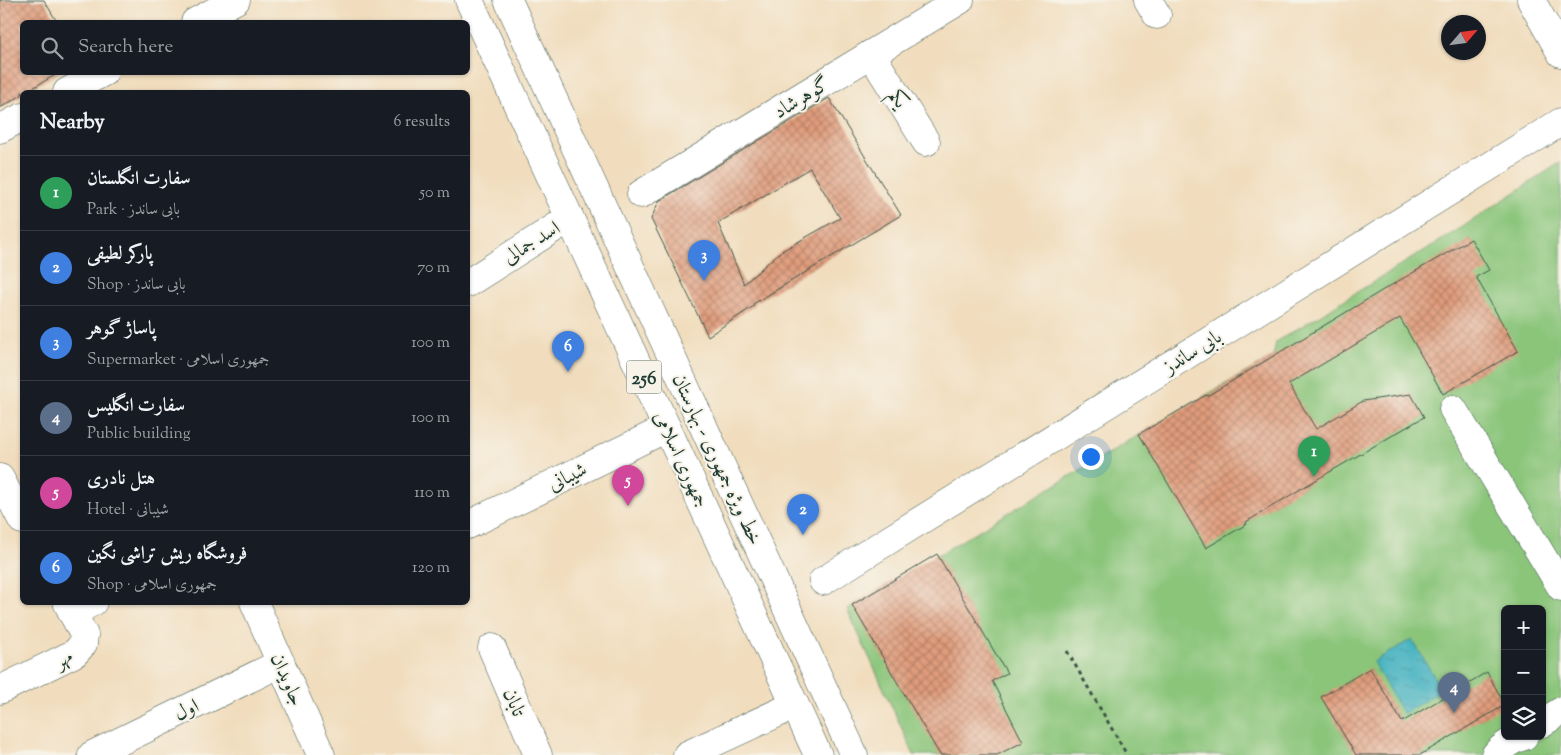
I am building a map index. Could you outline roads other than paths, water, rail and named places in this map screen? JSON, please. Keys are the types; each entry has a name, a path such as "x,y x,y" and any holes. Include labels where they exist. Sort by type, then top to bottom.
{"street":[{"path":"199,20 236,0"},
{"name":"جمهوری اسلامی","path":"469,0 818,755"},
{"name":"خط ویژه جمهوری - بهارستان","path":"508,0 854,755"},
{"name":"گوهرشاد","path":"641,194 960,0"},
{"path":"1531,0 1561,53"},
{"name":"یکم","path":"871,54 926,142"},
{"path":"71,90 98,75"},
{"path":"0,129 20,118"},
{"name":"بابی ساندز","path":"823,581 1561,122"},
{"name":"اسد جمالی","path":"470,281 570,218"},
{"path":"1453,409 1561,586"},
{"name":"شیبانی","path":"470,524 667,428"},
{"path":"0,478 20,516"},
{"name":"جاویدان","path":"255,605 321,755"},
{"name":"مهر","path":"0,690 75,653 83,644 84,635 77,606"},
{"name":"تابان","path":"492,648 538,755"},
{"name":"اول","path":"92,755 281,662"},
{"path":"687,755 795,705"},
{"path":"1546,721 1561,712"},
{"path":"1546,735 1561,735"},
{"path":"1495,755 1499,750 1518,740"}],"water":[{"path":"1412,639 1442,690 1403,714 1373,662"}],"place":[{"name":"پاساژ گوهر","path":"704,281"},
{"name":"فروشگاه ریش تراشی نگین","path":"568,372"},
{"name":"سفارت انگلستان","path":"1314,477"},
{"name":"هتل نادری","path":"628,506"},
{"name":"پارکر لطیفی","path":"803,535"},
{"name":"سفارت انگلیس","path":"1454,713"}]}
